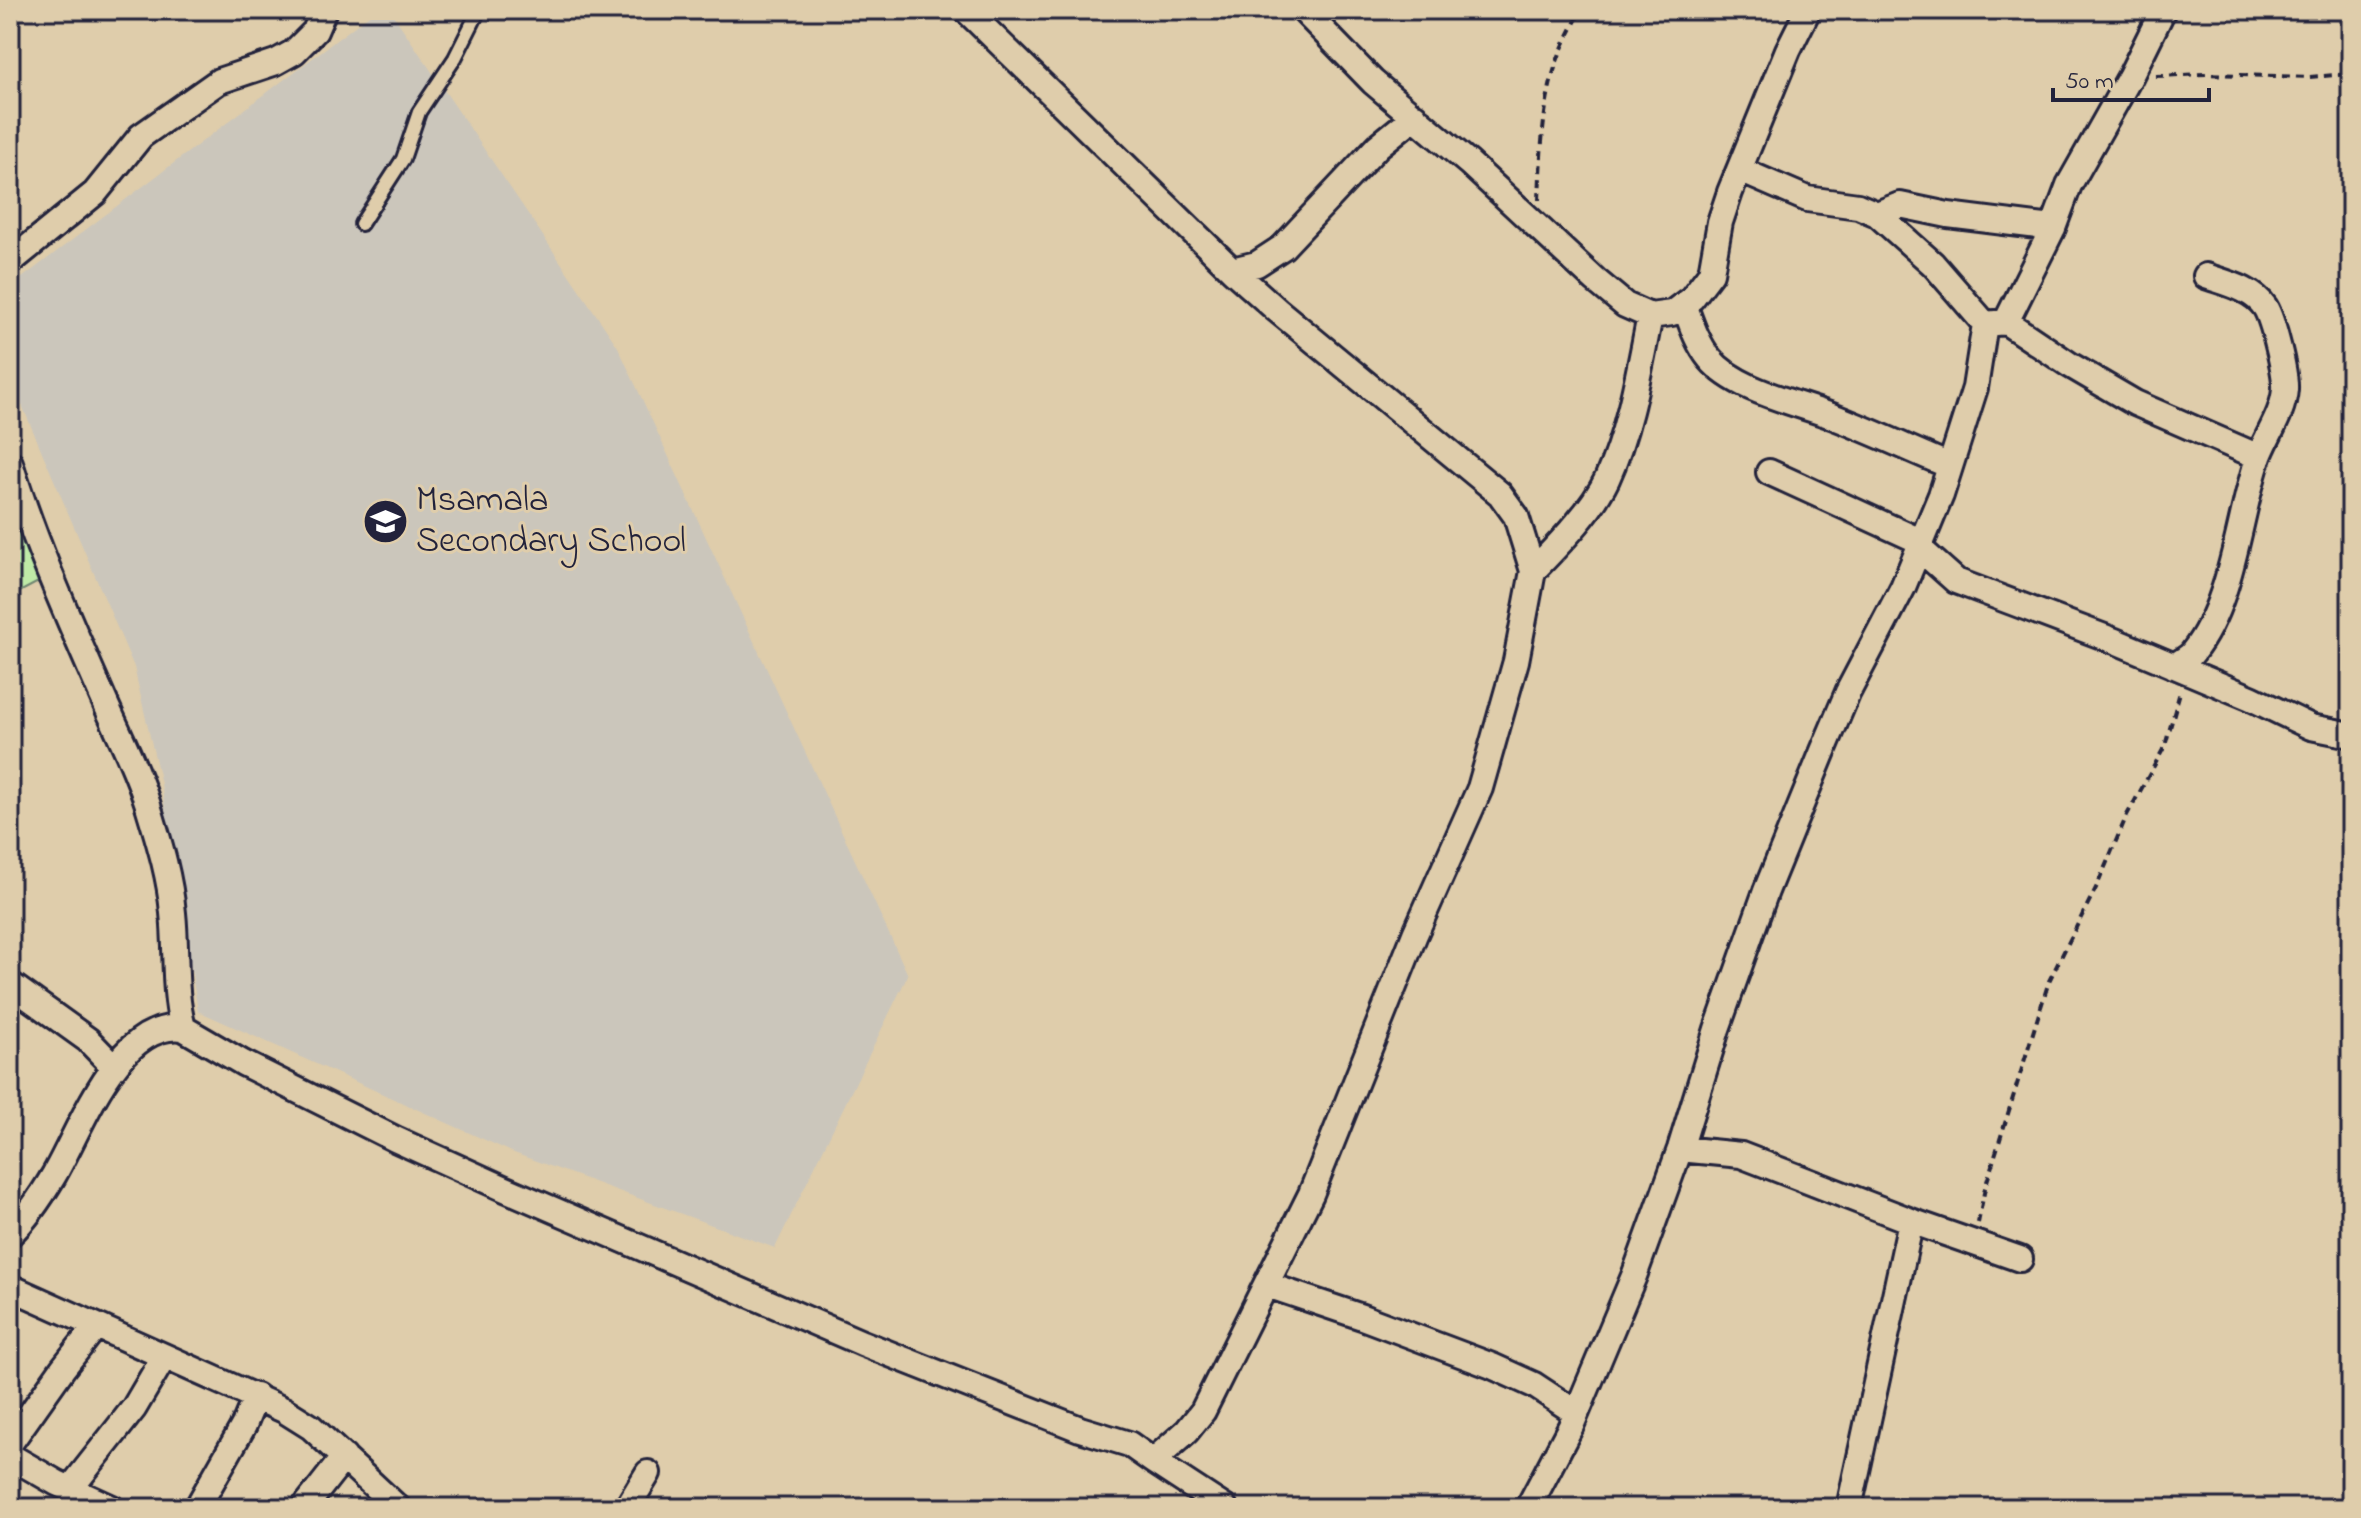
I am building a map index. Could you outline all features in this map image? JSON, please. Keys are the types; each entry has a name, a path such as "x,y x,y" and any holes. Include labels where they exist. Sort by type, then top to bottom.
{"street":[{"path":"10,262 95,193 141,136 219,81 276,62 294,52 315,31 324,10"},
{"path":"966,10 1232,270 1500,494 1516,516 1533,571 1516,661 1480,788 1415,934 1311,1194 1203,1411 1187,1431 1153,1461"},
{"path":"1303,10 1373,82 1625,305 1650,316 1672,313 1692,298 1711,273 1720,222 1788,50 1808,10"},
{"path":"1528,1508 1571,1426 1634,1276 1766,891 1848,692 1903,587 1950,466 1996,323 2053,228 2069,185 2130,77 2163,10"},
{"path":"1232,270 1257,264 1283,247 1378,146 1415,116"},
{"path":"1740,170 1807,199 1858,206 1877,214 1996,323 2135,403 2259,457"},
{"path":"1877,214 1900,205 1948,215 2053,228"},
{"path":"2179,668 2192,654 2225,587 2259,457 2281,409 2285,378 2266,308 2248,292 2206,276"},
{"path":"1684,304 1695,335 1711,361 1732,376 1759,390 1836,417 1950,466"},
{"path":"1533,571 1558,545 1606,480 1629,413 1650,316"},
{"path":"10,463 47,567 136,771 149,808 166,865 173,911 178,1009 183,1028"},
{"path":"1769,472 1920,544 1956,581 2179,668 2311,727 2351,735"},
{"path":"10,984 88,1040 113,1066"},
{"path":"10,1234 26,1218 54,1176 113,1066 129,1048 148,1034 167,1026 183,1028 257,1070 395,1139 503,1188 862,1343 1080,1429 1129,1444 1225,1508"},
{"path":"1680,1149 1741,1155 1911,1221 2020,1259"},
{"path":"1849,1508 1911,1221"},
{"path":"1267,1285 1362,1317 1520,1379 1575,1412 1571,1426"},
{"path":"13,1295 96,1326 256,1396 311,1427 398,1508"},
{"path":"10,1443 96,1326"},
{"path":"71,1488 134,1408 164,1357"},
{"path":"197,1508 244,1425 256,1396"},
{"path":"10,1456 112,1508"},
{"path":"304,1508 344,1457"},
{"path":"627,1508 648,1473"}],"lane":[{"path":"361,224 403,159 419,112 455,58 479,10"}],"path":[{"path":"1538,227 1541,154 1548,93 1559,55 1581,10"},
{"path":"2130,77 2206,74 2309,77 2351,74"},
{"path":"1974,1243 1985,1188 2049,981 2097,886 2127,815 2165,746 2177,711 2179,668"}],"shaded area":[{"name":"Msamala Secondary School","path":"376,10 390,10 618,347 908,975 775,1248 514,1153 198,1011 161,784 134,667 10,377 10,287"}],"green space":[{"path":"10,511 44,579 10,597"}],"place":[{"name":"Msamala Secondary School","path":"385,522"}]}
